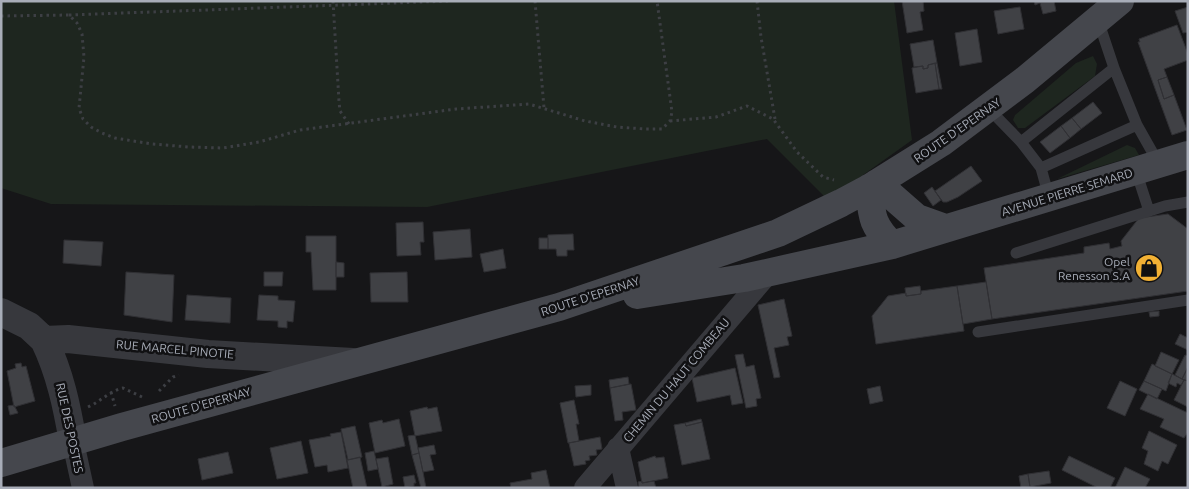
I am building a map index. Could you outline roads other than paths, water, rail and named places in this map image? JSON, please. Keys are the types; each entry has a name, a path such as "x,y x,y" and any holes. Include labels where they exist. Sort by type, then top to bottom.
{"main road":[{"name":"ROUTE D'EPERNAY","path":"1,463 356,362 559,307 778,232 841,204 941,142 1025,80 1120,1"},
{"name":"AVENUE PIERRE SEMARD","path":"559,307 768,273 892,245 1188,155"},
{"path":"873,185 917,218 946,228"},
{"path":"873,185 872,217 875,226 892,245"}],"street":[{"name":"CHEMIN DU HAUT COMBEAU","path":"585,488 768,273"},
{"path":"1,312 29,326 44,340"},
{"name":"RUE MARCEL PINOTIE","path":"44,340 68,339 208,354 356,362"},
{"name":"RUE DES POSTES","path":"44,340 59,374 82,488"},
{"path":"618,448 627,488"}],"lane":[{"path":"1098,20 1136,125 1148,167 1149,211"},
{"path":"1021,142 1114,68"},
{"path":"988,108 1021,142 1041,168 1049,197"},
{"path":"1041,168 1136,125"},
{"path":"1016,253 1149,211 1188,202"},
{"path":"978,332 1188,300"}],"place":[{"name":"Opel Renesson S.A","path":"1149,268"}]}
